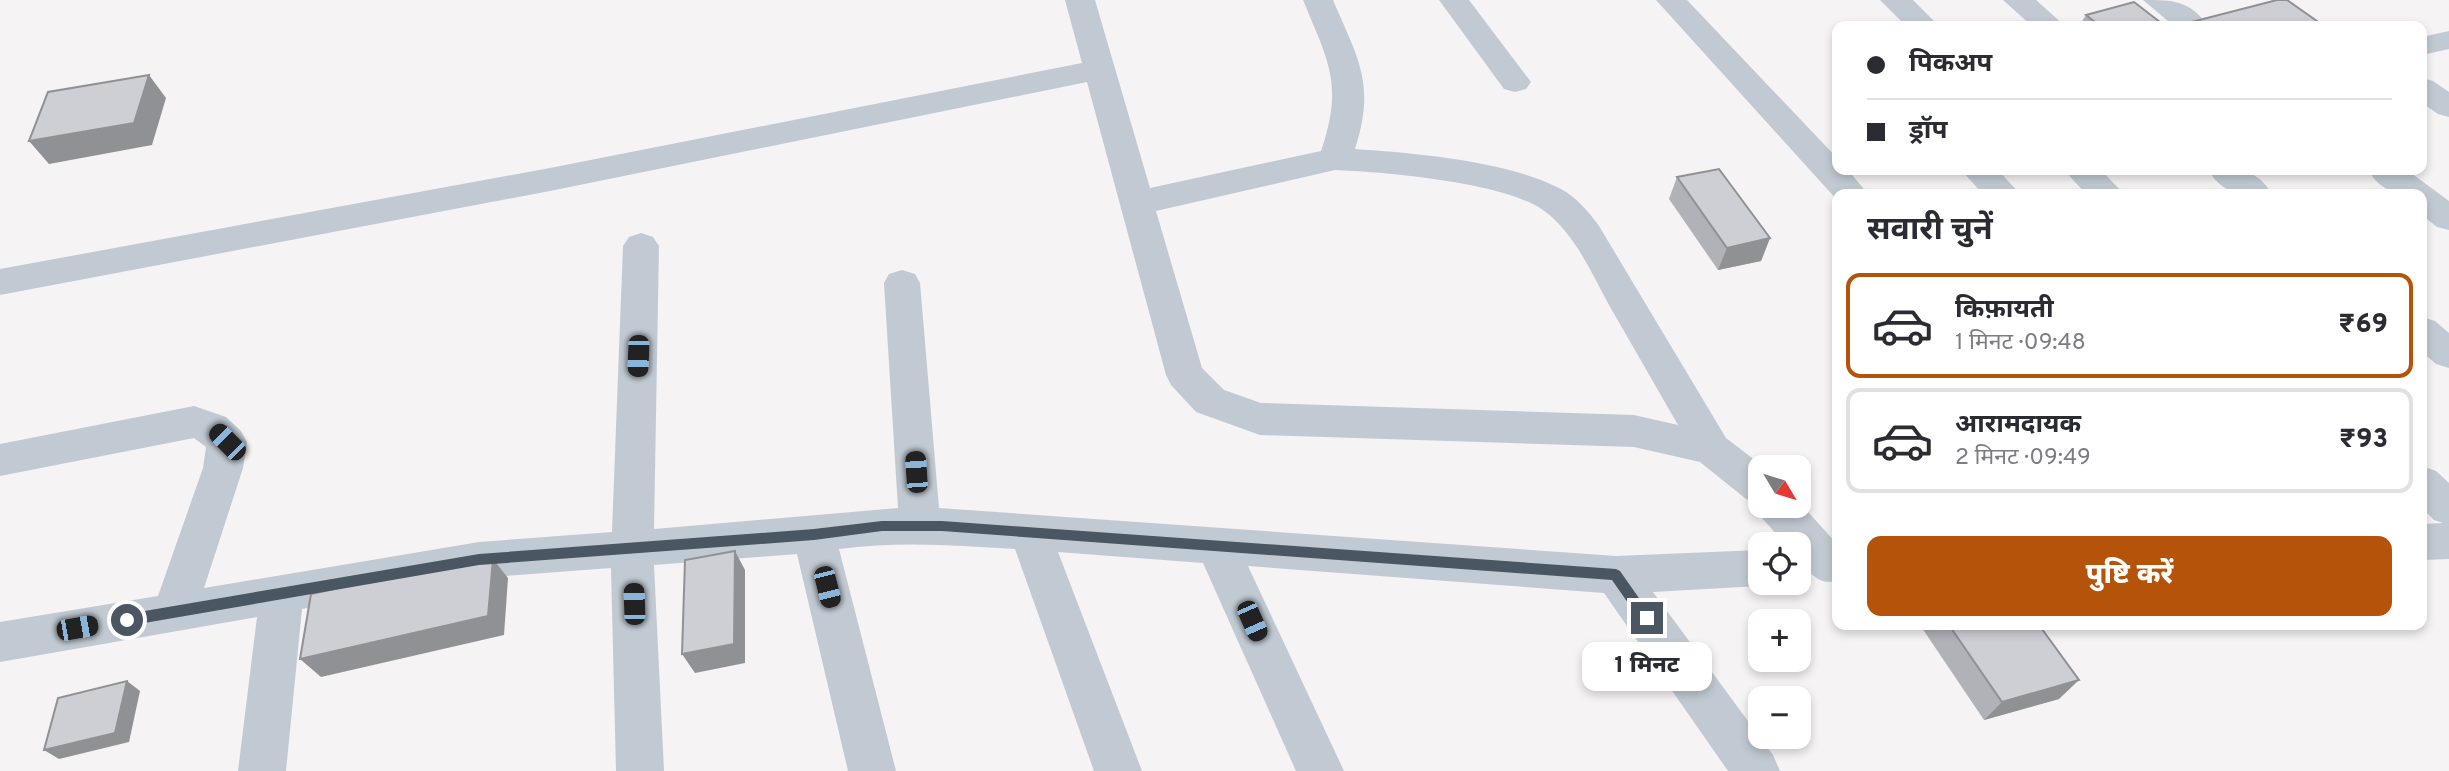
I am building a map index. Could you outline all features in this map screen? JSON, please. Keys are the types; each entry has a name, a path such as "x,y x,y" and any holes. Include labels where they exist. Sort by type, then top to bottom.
{"street":[{"path":"1080,0 1185,375 1210,401 1260,418 1634,431 1712,449"},
{"path":"1318,0 1347,74 1351,98 1347,122 1335,159"},
{"path":"1454,0 1515,82"},
{"path":"1671,0 1832,174"},
{"path":"1895,0 1918,21"},
{"path":"2018,0 2044,21"},
{"path":"2158,0 2186,21"},
{"path":"2427,45 2449,40"},
{"path":"0,282 524,186 835,125 1100,69"},
{"path":"2427,92 2449,107"},
{"path":"1137,203 1335,159 1361,159 1511,184 1547,196 1572,215 1587,235 1712,449 1748,477"},
{"path":"1833,175 1846,189"},
{"path":"1983,175 1998,189"},
{"path":"2086,175 2102,189"},
{"path":"2231,175 2249,189"},
{"path":"2392,175 2410,189"},
{"path":"2427,202 2449,218"},
{"path":"640,771 632,549 641,246"},
{"path":"902,283 920,526"},
{"path":"2427,335 2449,354"},
{"path":"0,460 194,422 212,428 227,442 223,468 174,612"},
{"path":"2427,488 2449,508"},
{"path":"1786,518 1822,566"},
{"path":"0,642 479,560 814,534 882,526 1030,533 1616,575 1748,569"},
{"path":"1030,533 1118,771"},
{"path":"814,534 872,771"},
{"path":"2427,542 2449,541"},
{"path":"1217,546 1320,771"},
{"path":"1616,575 1756,771"},
{"path":"262,771 282,594"}],"building":[{"path":"2277,0 2287,0 2317,21 2195,21"},
{"path":"2134,2 2159,21 2094,21 2086,15"},
{"path":"149,75 134,123 29,141 48,92"},
{"path":"1719,169 1770,238 1727,248 1677,177"},
{"path":"735,551 734,644 682,654 685,560"},
{"path":"493,559 488,616 300,659 311,594 458,562"},
{"path":"1952,630 2043,630 2079,680 2002,702"},
{"path":"127,681 115,733 44,750 58,698"}],"route":[{"path":"127,620 479,560 814,534 882,526 942,526 1616,575 1647,618"}]}
